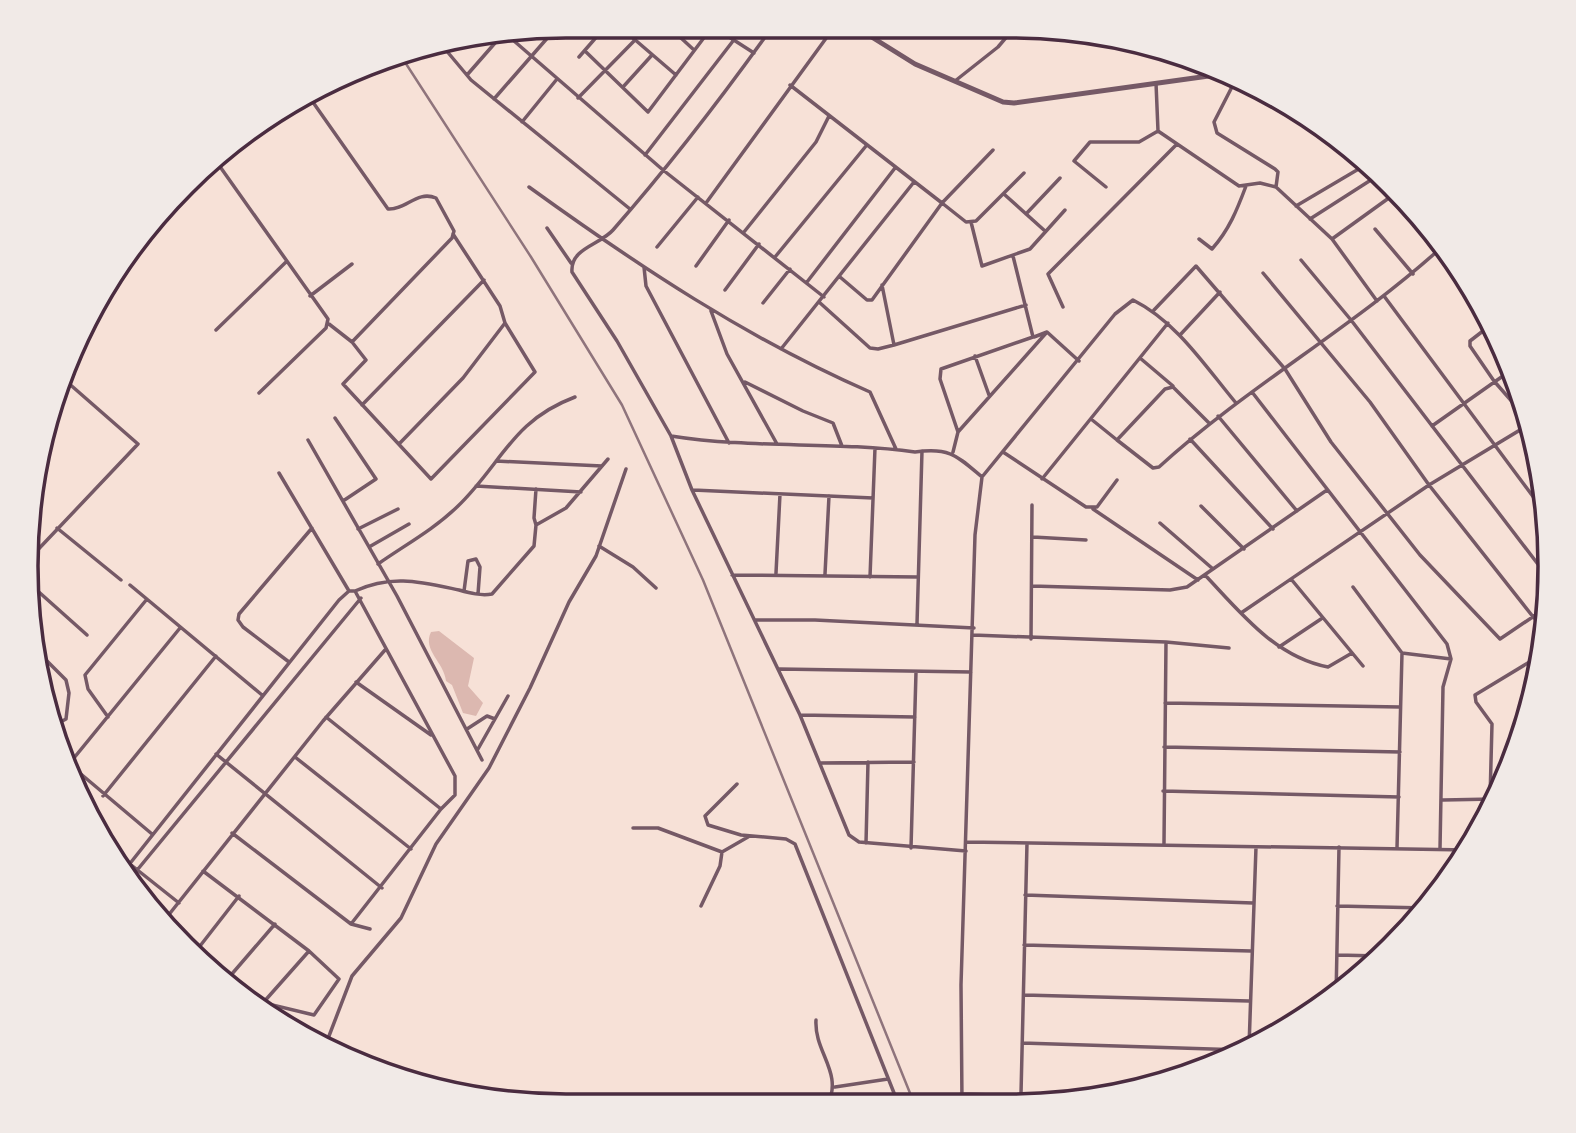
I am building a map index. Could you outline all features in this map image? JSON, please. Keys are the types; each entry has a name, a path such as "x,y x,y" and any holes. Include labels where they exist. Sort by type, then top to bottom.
{"street":[{"path":"579,57 596,38"},
{"path":"633,38 676,75"},
{"path":"681,38 694,50"},
{"path":"585,51 648,112 704,38"},
{"path":"728,38 754,53"},
{"path":"571,263 575,255 604,241 631,210 765,38"},
{"path":"706,203 826,38"},
{"path":"873,38 915,64 984,96 1014,103 1205,76"},
{"path":"955,81 1006,38"},
{"path":"494,99 548,39"},
{"path":"578,97 635,40"},
{"path":"645,155 733,41"},
{"path":"513,42 663,170 824,297"},
{"path":"467,75 495,43"},
{"path":"448,52 467,75 494,99 631,210"},
{"path":"622,87 652,55"},
{"path":"522,122 557,79"},
{"path":"1156,83 1158,131"},
{"path":"790,85 942,204 971,222 982,266 1030,249 1065,210"},
{"path":"1232,88 1214,122 1214,128 1217,133 1275,169 1278,172 1276,187"},
{"path":"221,168 329,324 352,341 366,360 343,384 431,479 536,372 505,323 504,313 453,234 449,218 436,198 424,195 396,209 388,209 314,103"},
{"path":"744,232 816,142 829,116"},
{"path":"1158,131 1232,183 1246,186 1260,183 1276,187 1332,239 1377,301"},
{"path":"1105,187 1074,161 1090,142 1139,142 1158,131"},
{"path":"1063,307 1048,274 1177,144"},
{"path":"775,257 866,146"},
{"path":"840,277 867,300 872,300 942,204 993,150"},
{"path":"807,282 895,168"},
{"path":"1296,206 1358,170"},
{"path":"971,222 1005,195 1024,173"},
{"path":"1026,214 1060,178"},
{"path":"1310,219 1370,181"},
{"path":"781,349 914,182"},
{"path":"1199,239 1212,249 1223,237 1236,214 1246,186"},
{"path":"529,187 604,241 711,309 781,349 870,392 896,449"},
{"path":"1005,195 1045,232"},
{"path":"657,247 698,197"},
{"path":"1332,239 1388,199"},
{"path":"696,266 729,220"},
{"path":"547,228 571,263 572,272 617,341 671,436 692,490 800,715 849,835 853,840 866,843 911,849 966,851"},
{"path":"1375,229 1413,274"},
{"path":"352,341 453,234"},
{"path":"725,290 759,244"},
{"path":"1090,418 1153,468 1159,467 1218,416 1352,320 1413,274 1435,254"},
{"path":"1013,256 1033,337"},
{"path":"1301,260 1352,320 1538,564"},
{"path":"216,330 286,262"},
{"path":"310,296 352,264"},
{"path":"1154,310 1196,266 1284,369 1331,442 1420,555 1500,639 1534,618 1429,485 1370,402 1264,273"},
{"path":"644,267 646,286 729,444"},
{"path":"763,303 790,269"},
{"path":"362,405 484,280"},
{"path":"882,285 894,345"},
{"path":"1180,335 1220,292"},
{"path":"1384,296 1532,495"},
{"path":"1010,1094 961,1094 961,985 975,535 982,477 1115,314 1133,300 1154,310 1180,335 1236,403"},
{"path":"819,302 870,348 878,349 1026,305"},
{"path":"711,309 727,354 777,444"},
{"path":"398,444 463,378 505,323"},
{"path":"1042,480 1168,323"},
{"path":"259,393 329,324"},
{"path":"1047,332 1079,361"},
{"path":"958,432 940,379 941,369 1047,332"},
{"path":"953,452 958,432 1047,332"},
{"path":"1482,332 1470,341 1470,346 1510,399"},
{"path":"975,356 989,396"},
{"path":"1140,358 1209,423"},
{"path":"1432,426 1501,376"},
{"path":"743,381 803,411 833,422 842,447"},
{"path":"39,548 138,444 71,386"},
{"path":"1117,440 1165,389 1173,387"},
{"path":"1252,392 1447,644 1451,659 1443,687 1440,849"},
{"path":"378,564 429,531 457,507 516,434 547,408 575,397"},
{"path":"1218,416 1297,512"},
{"path":"335,418 376,479 343,501"},
{"path":"1241,613 1429,485 1520,429"},
{"path":"671,436 729,444 953,452 982,477"},
{"path":"1190,439 1273,529"},
{"path":"308,440 369,547 482,760"},
{"path":"870,577 875,448"},
{"path":"917,625 922,451"},
{"path":"1003,452 1198,580"},
{"path":"536,525 560,513 608,459"},
{"path":"495,461 602,467"},
{"path":"328,1038 352,976 401,918 436,844 489,768 599,546 625,469"},
{"path":"279,473 349,591"},
{"path":"1093,509 1117,480"},
{"path":"476,486 581,492"},
{"path":"349,591 385,579 410,579 478,594 492,594 534,546 536,489"},
{"path":"692,490 873,498"},
{"path":"1032,586 1170,590 1187,587 1327,490"},
{"path":"775,573 780,494"},
{"path":"825,575 829,496"},
{"path":"1031,639 1032,505"},
{"path":"1201,506 1244,549"},
{"path":"358,529 398,509"},
{"path":"1160,523 1213,569"},
{"path":"369,547 409,524"},
{"path":"57,528 121,580"},
{"path":"289,663 243,627 238,620 239,614 312,528"},
{"path":"1033,537 1086,540"},
{"path":"599,546 633,567 656,588"},
{"path":"464,591 468,561 476,559 480,567 478,594"},
{"path":"732,575 775,573 918,577"},
{"path":"1205,575 1241,613 1279,647 1299,659 1328,667 1352,653"},
{"path":"1291,579 1321,619 1363,666"},
{"path":"130,585 262,695"},
{"path":"1353,587 1402,653 1397,848"},
{"path":"179,903 130,863 262,695 349,591"},
{"path":"351,924 454,795 457,786 455,776 355,591"},
{"path":"39,592 87,635"},
{"path":"138,870 361,598"},
{"path":"108,717 88,689 85,675 146,599"},
{"path":"1279,647 1321,619"},
{"path":"755,620 815,620 974,628"},
{"path":"75,757 180,628"},
{"path":"973,635 1166,642 1229,648"},
{"path":"1164,843 1166,642"},
{"path":"169,914 326,717 385,650"},
{"path":"1402,653 1451,659"},
{"path":"103,796 216,656"},
{"path":"48,662 66,680 69,708 66,719 62,721"},
{"path":"1492,780 1492,724 1476,702 1475,695 1528,663"},
{"path":"779,669 971,672"},
{"path":"911,849 916,672"},
{"path":"356,682 433,736"},
{"path":"477,751 508,696"},
{"path":"1165,703 1400,707"},
{"path":"800,715 915,717"},
{"path":"467,729 487,716 495,719"},
{"path":"326,717 441,808"},
{"path":"1164,747 1400,752"},
{"path":"216,754 382,888"},
{"path":"295,757 411,849"},
{"path":"866,843 868,762"},
{"path":"820,763 914,762"},
{"path":"82,777 152,835"},
{"path":"737,784 705,816 705,821 708,825 750,836 786,839 794,844 894,1094"},
{"path":"1163,791 1399,797"},
{"path":"1443,800 1483,799"},
{"path":"633,828 658,828 722,852"},
{"path":"232,833 351,924 370,929"},
{"path":"722,852 750,836"},
{"path":"966,842 1455,850"},
{"path":"1021,1094 1027,842"},
{"path":"1249,1037 1256,847"},
{"path":"1336,981 1339,847"},
{"path":"701,906 720,866 722,852"},
{"path":"203,871 275,924 340,979 319,1011 309,1016 275,1007"},
{"path":"1025,895 1252,903"},
{"path":"199,946 239,896"},
{"path":"1336,906 1412,908"},
{"path":"232,974 275,924"},
{"path":"1024,945 1251,951"},
{"path":"265,1000 309,951"},
{"path":"1336,955 1366,956"},
{"path":"1023,995 1249,1001"},
{"path":"816,1020 815,1036 830,1066 834,1087 832,1094"},
{"path":"1022,1044 1222,1049"},
{"path":"834,1087 888,1079"}],"shaded area":[{"path":"439,631 474,658 468,686 483,703 476,716 463,713 452,685 446,681 431,650 431,632"}],"railway":[{"path":"406,64 531,257 622,405 703,580 910,1094"}]}
